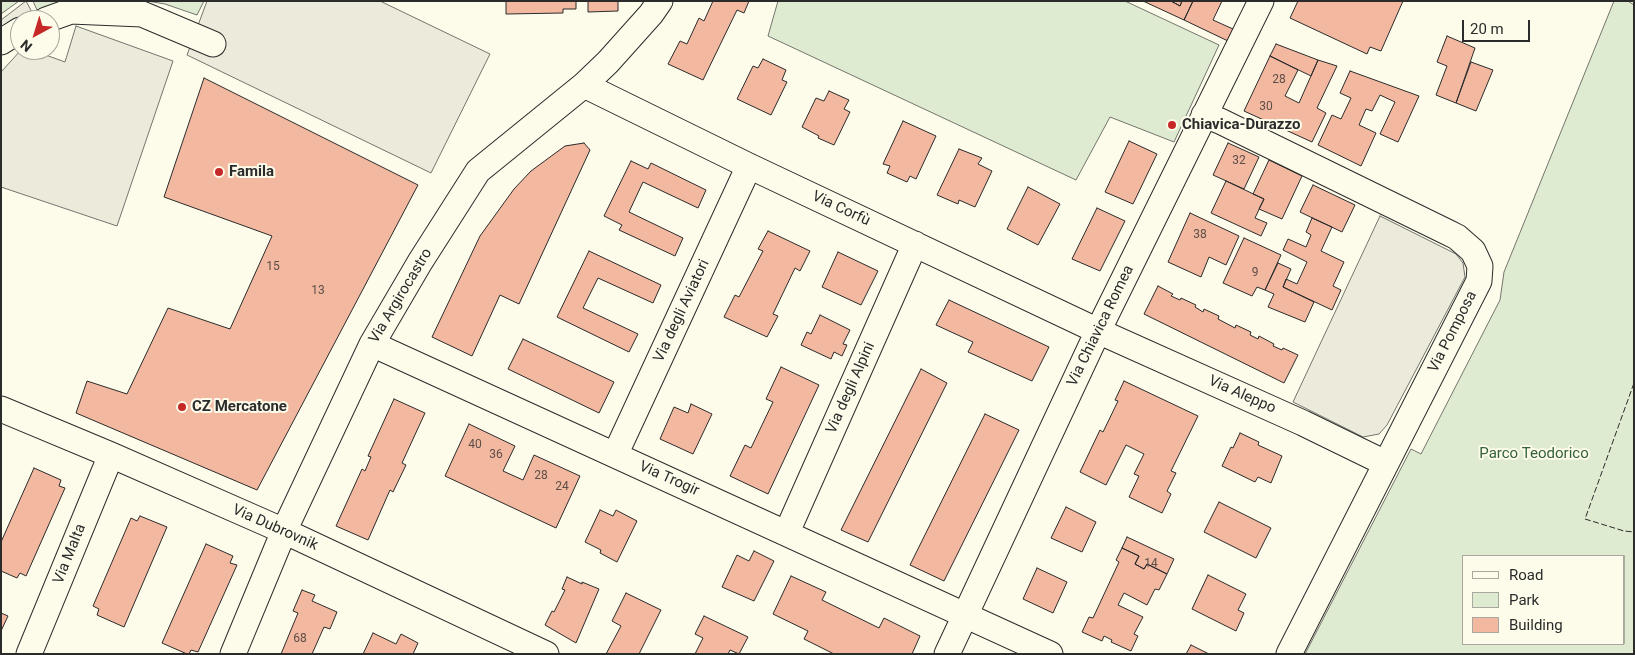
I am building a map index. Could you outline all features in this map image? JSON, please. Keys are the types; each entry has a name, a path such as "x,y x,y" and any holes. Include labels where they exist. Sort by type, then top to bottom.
{"street":[{"name":"Via Argirocastro","path":"233,654 284,531 372,344 420,262 478,171 584,85 608,62 651,14 660,1"},
{"name":"Via Chiavica Romea","path":"947,654 1098,330 1261,1"},
{"path":"60,15 71,11 142,14 213,44"},
{"name":"Via Corfù","path":"584,85 749,166 1098,330"},
{"name":"Via Pomposa","path":"1204,115 1412,213 1457,237 1473,251 1480,266 1479,281 1289,654"},
{"name":"Via degli Aviatori","path":"615,455 749,166"},
{"name":"Via degli Alpini","path":"787,532 915,244"},
{"name":"Via Aleppo","path":"1098,330 1303,423 1385,463"},
{"name":"Via Trogir","path":"372,344 787,532 1050,654"},
{"name":"Via Dubrovnik","path":"1,409 284,531 546,654"},
{"name":"Via Malta","path":"29,654 111,455"}],"green space":[{"path":"1,1 19,1 1,14"},
{"path":"33,1 64,1 37,10"},
{"path":"147,1 204,1 197,15 165,4"},
{"path":"778,1 1125,1 1219,45 1174,142 1110,117 1076,180 768,36"},
{"name":"Parco Teodorico","path":"1614,1 1628,1 1634,5 1634,654 1305,654 1411,449 1421,454 1500,300 1504,272"}],"shaded area":[{"path":"26,1 31,10 14,10"},
{"path":"207,1 380,1 490,54 431,173 187,55"},
{"path":"10,13 10,31 1,37 1,20"},
{"path":"76,26 173,61 117,226 1,187 1,72 12,60 60,60 65,62"},
{"path":"1380,216 1456,254 1463,263 1465,277 1387,425 1379,434 1363,437 1293,402"}],"building":[{"path":"506,1 576,1 576,9 563,9 563,13 506,14"},
{"path":"588,1 618,1 618,11 588,12"},
{"path":"713,1 749,1 744,13 737,10 703,80 668,64 680,41 687,44 699,18 704,21"},
{"path":"1143,1 1171,1 1180,6 1182,1 1193,1 1184,20"},
{"path":"1171,1 1182,1 1180,6"},
{"path":"1193,1 1222,1 1213,20 1233,29 1228,41 1184,20"},
{"path":"1298,1 1403,1 1381,51 1370,47 1367,54 1290,18"},
{"path":"1447,36 1475,48 1456,103 1436,95 1447,66 1437,62"},
{"path":"1276,44 1318,60 1311,76 1270,56"},
{"path":"1270,56 1298,70 1285,96 1299,103 1318,60 1337,66 1317,108 1326,113 1312,142 1244,111"},
{"path":"763,59 786,70 782,80 787,82 771,115 737,99 753,66 758,68"},
{"path":"1471,62 1493,70 1476,111 1456,103"},
{"path":"1350,71 1419,96 1398,142 1380,134 1395,102 1380,95 1372,111 1366,109 1359,125 1376,133 1361,166 1318,145 1332,115 1341,119 1351,98 1340,93"},
{"path":"204,78 418,185 257,490 76,413 87,381 127,394 168,308 230,329 272,236 164,197"},
{"path":"829,91 849,100 844,109 850,112 834,145 818,138 819,136 802,127 816,98 824,101"},
{"path":"903,121 936,136 916,179 910,176 907,182 887,173 890,166 883,164"},
{"path":"1129,141 1157,154 1133,204 1105,192"},
{"path":"584,143 590,150 519,304 500,295 472,356 432,337 480,236 514,189 531,171 565,146"},
{"path":"1228,143 1259,157 1244,189 1213,175"},
{"path":"959,149 982,158 978,164 992,171 975,207 959,200 958,204 937,195"},
{"path":"1269,160 1302,176 1282,219 1259,209 1264,199 1253,194"},
{"path":"631,161 648,169 651,163 706,190 698,208 643,182 629,212 683,238 675,256 619,230 622,225 604,216"},
{"path":"1226,181 1264,199 1255,218 1267,223 1261,236 1211,213"},
{"path":"1313,185 1355,205 1342,232 1300,212"},
{"path":"1028,187 1060,204 1038,245 1007,229"},
{"path":"1097,208 1125,221 1100,271 1072,259"},
{"path":"1190,213 1239,236 1226,265 1209,257 1201,277 1168,262"},
{"path":"1312,218 1332,227 1321,251 1344,262 1333,286 1341,290 1332,310 1283,287 1286,279 1297,284 1307,262 1283,250 1288,239 1306,247 1311,235 1306,232"},
{"path":"768,231 810,251 800,271 795,268 773,314 778,316 767,337 724,317 735,295 739,297 763,251 758,249"},
{"path":"1244,238 1281,255 1265,290 1257,287 1252,296 1223,283"},
{"path":"589,251 661,285 653,303 598,278 583,308 638,334 629,352 557,317"},
{"path":"838,252 878,271 861,305 822,287"},
{"path":"1278,263 1291,269 1283,287 1314,302 1305,322 1268,307 1274,294 1265,290"},
{"path":"1158,286 1173,294 1171,296 1180,300 1181,298 1196,305 1195,307 1203,312 1204,309 1219,316 1218,319 1235,328 1236,325 1251,332 1250,335 1258,339 1259,336 1274,344 1273,346 1282,350 1283,348 1298,355 1284,383 1144,314"},
{"path":"949,300 1049,347 1032,381 968,352 973,342 936,325"},
{"path":"820,315 850,330 843,344 847,345 842,356 834,352 831,359 801,345 807,332 811,334"},
{"path":"523,339 614,382 599,413 508,369"},
{"path":"781,367 819,385 768,494 730,476 745,445 751,448 773,402 766,399"},
{"path":"921,369 947,383 868,542 841,530"},
{"path":"1124,381 1198,416 1171,471 1176,473 1167,491 1171,494 1162,513 1129,497 1139,476 1134,474 1144,454 1126,445 1106,485 1080,472 1100,430 1103,432 1118,401 1115,400"},
{"path":"394,399 425,413 402,463 406,465 393,492 390,490 368,540 336,526 362,469 365,471 371,457 368,456"},
{"path":"691,404 712,414 693,454 660,439 674,407 688,413"},
{"path":"985,414 1019,430 944,581 910,565"},
{"path":"469,424 515,446 503,471 523,480 534,455 580,476 556,528 445,476"},
{"path":"1240,433 1259,442 1258,445 1282,456 1271,483 1258,477 1255,482 1222,466"},
{"path":"34,468 61,480 59,486 65,488 26,576 20,573 17,578 1,571 1,542"},
{"path":"1219,502 1271,528 1256,558 1204,532"},
{"path":"1066,507 1096,522 1082,552 1051,538"},
{"path":"600,510 613,516 616,510 637,521 617,562 600,553 601,550 585,542"},
{"path":"140,516 167,527 124,627 97,615 99,609 93,606 131,518 137,521"},
{"path":"1127,537 1174,559 1167,574 1147,564 1144,569 1135,564 1139,556 1122,548"},
{"path":"206,544 233,556 230,563 237,565 198,652 191,650 187,654 162,643"},
{"path":"1122,548 1139,556 1135,564 1144,569 1147,564 1167,574 1159,590 1155,589 1147,605 1124,593 1118,605 1143,617 1134,634 1138,636 1131,651 1111,642 1112,640 1104,636 1102,641 1082,632 1089,617 1093,618 1119,562 1116,560"},
{"path":"754,551 774,561 754,601 722,587 737,555 749,561"},
{"path":"1037,568 1067,582 1053,613 1023,599"},
{"path":"1208,575 1246,594 1238,610 1244,613 1236,631 1192,609"},
{"path":"791,576 826,592 822,600 879,628 884,618 920,636 912,654 834,654 804,639 808,631 773,614"},
{"path":"567,577 599,589 576,643 545,625 565,590 562,589"},
{"path":"302,590 315,595 312,601 337,612 330,629 324,627 312,654 281,654 298,613 293,611"},
{"path":"626,593 661,610 639,654 606,654 621,626 612,621"},
{"path":"1,613 8,616 1,631"},
{"path":"704,616 748,637 739,654 730,650 728,654 695,654 703,638 695,634"},
{"path":"373,633 396,644 401,634 418,643 413,654 363,654"},
{"path":"1191,645 1209,654 1186,654"}],"fence":[{"path":"1634,383 1585,519 1624,531 1634,532"}],"place":[{"name":"Chiavica-Durazzo","path":"1172,125"},
{"name":"Famila","path":"219,172"},
{"name":"CZ Mercatone","path":"182,407"}]}
